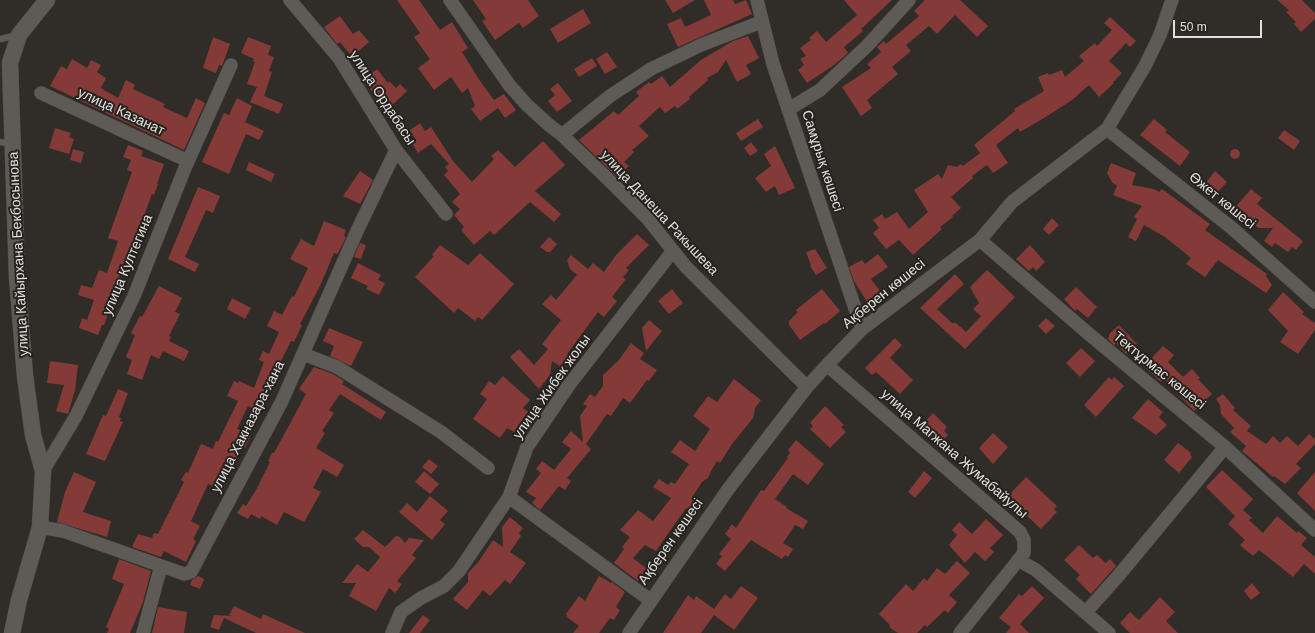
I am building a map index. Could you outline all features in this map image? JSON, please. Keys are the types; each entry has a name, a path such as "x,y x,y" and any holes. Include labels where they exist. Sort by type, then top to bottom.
{"street":[{"name":"улица Кайырхана Бекбосынова","path":"12,633 19,600 40,527 43,471 33,435 25,376 7,143 10,63 19,34 47,0"},
{"name":"улица Ордабасы","path":"290,0 339,58 396,150 446,214"},
{"name":"улица Данеша Ракышева","path":"450,0 510,86 532,110 562,135 647,218 672,252 807,387"},
{"name":"Самұрық көшесі","path":"757,0 761,22 823,217 862,330"},
{"path":"789,109 820,90 866,46 909,0"},
{"name":"Ақберен көшесі","path":"629,633 650,600 728,488 807,387 827,365 862,330 980,240 1012,202 1107,129 1145,66 1160,35 1172,0"},
{"path":"562,135 610,96 651,69 700,45 761,22"},
{"name":"улица Култегина","path":"43,471 76,416 134,296 188,161 231,65"},
{"name":"улица Казанат","path":"41,93 188,161"},
{"name":"Өжет көшесі","path":"1107,129 1233,229 1315,302"},
{"name":"улица Хакназара-хана","path":"40,527 63,531 184,574 191,572 282,401 357,231 396,150"},
{"name":"Тектұрмас көшесі","path":"980,240 1090,335 1225,447 1315,530"},
{"name":"улица Жибек жолы","path":"392,633 401,612 421,598 444,586 459,570 509,497 527,447 569,386 672,252"},
{"path":"303,354 344,371 441,432 488,468"},
{"name":"улица Магжана Жумабайулы","path":"827,365 1014,525 1024,540 1024,553 960,633"},
{"path":"1086,612 1119,575 1225,447"},
{"path":"509,497 650,600"},
{"path":"1018,560 1036,570 1109,633"},
{"path":"143,633 161,566"}],"lane":[{"path":"0,39 19,34"}],"building":[{"path":"397,0 419,0 440,30 452,22 468,48 462,52 480,81 494,100 504,94 516,110 505,118 498,108 480,121 471,109 475,106 468,88 462,93 451,77 434,90 418,68 430,59 414,37 420,33"},
{"path":"473,0 528,0 539,16 523,28 519,23 495,40 482,21 486,19"},
{"path":"665,0 695,0 673,13"},
{"path":"704,0 733,0 735,4 746,0 752,14 678,47 667,24 681,18 685,27 711,15"},
{"path":"844,0 892,0 861,29 863,31 844,47 848,53 834,65 807,83 798,70 804,65 800,59 806,56 800,48 811,40 809,38 817,31 826,42 857,15"},
{"path":"925,0 960,0 988,26 977,37 955,15 937,34 929,26 906,45 911,51 892,67 898,74 867,100 872,108 861,116 842,87 871,68 867,64 881,52 877,47 884,41 886,44 919,16 914,11"},
{"path":"1277,0 1302,0 1315,13 1315,19 1301,32 1294,24 1296,22 1286,12 1289,10"},
{"path":"583,9 591,23 558,43 550,29"},
{"path":"340,16 353,34 359,30 369,42 352,57 340,42 337,44 324,27"},
{"path":"1110,17 1136,41 1130,47 1126,43 1109,61 1122,73 1113,82 1114,83 1099,97 1089,85 1072,100 1020,132 1018,128 996,145 1008,163 993,173 987,165 972,176 973,178 951,197 961,208 952,216 953,217 940,227 942,229 913,255 899,240 886,249 873,233 879,228 873,220 882,214 885,219 897,212 909,229 928,212 914,190 938,174 942,179 948,165 957,167 961,164 963,166 980,153 974,145 1015,111 1014,109 1044,91 1038,77 1062,70 1065,77 1084,61 1079,56 1095,43 1097,46 1112,30 1104,23"},
{"path":"748,36 759,58 746,65 751,74 737,82 726,60 718,72 707,78 708,80 689,97 690,99 677,109 675,106 665,113 660,107 639,126 649,136 632,150 634,152 624,162 629,166 617,177 579,140 614,111 618,115 639,96 636,92 649,82 651,84 662,76 670,87 701,60 733,41"},
{"path":"213,37 230,44 222,66 219,65 216,73 203,68"},
{"path":"248,37 271,46 268,55 274,57 269,71 272,72 264,96 283,104 279,114 250,102 257,87 247,84 255,62 253,62 254,59 241,53"},
{"path":"607,52 617,67 605,74 596,59"},
{"path":"592,58 597,66 579,77 574,69"},
{"path":"72,59 87,68 91,60 101,65 97,72 106,78 101,88 118,98 126,80 135,85 133,89 165,104 163,107 187,118 196,98 205,103 184,150 50,86 61,66 67,69"},
{"path":"377,69 388,83 389,81 396,88 400,84 407,91 387,110 363,80"},
{"path":"558,83 572,101 557,112 548,101 555,95 550,89"},
{"path":"237,98 252,106 245,122 264,131 259,140 246,134 229,174 202,162 224,113 229,115"},
{"path":"758,119 763,127 741,141 736,133"},
{"path":"1154,119 1167,130 1165,132 1190,152 1180,166 1140,135"},
{"path":"420,123 425,131 431,127 453,161 472,182 494,159 491,156 498,150 515,167 543,141 565,165 535,191 561,214 554,222 530,202 494,235 490,231 474,245 461,230 464,227 454,215 460,209 452,202 460,194 444,175 448,171 445,167 449,164 431,144 418,153 412,143 416,140 410,130"},
{"path":"55,128 71,133 69,137 74,139 69,154 49,148"},
{"path":"1284,130 1300,141 1294,150 1278,138"},
{"path":"751,142 758,151 750,156 744,148"},
{"path":"128,145 143,151 141,156 164,164 154,195 152,194 142,221 148,223 142,238 139,237 132,256 127,254 118,280 120,280 104,325 102,325 98,335 79,328 82,318 87,320 94,300 78,295 81,285 92,288 99,270 107,273 118,241 108,238 132,172 127,170 131,160 123,157"},
{"path":"775,146 795,188 779,195 775,186 766,192 755,178 771,166 764,154"},
{"path":"73,149 84,152 81,163 70,160"},
{"path":"1233,149 1237,149 1239,150 1239,158 1233,159 1230,156 1230,152"},
{"path":"249,162 275,174 271,182 246,170"},
{"path":"1111,163 1136,173 1132,185 1154,189 1159,192 1162,189 1210,224 1205,230 1267,274 1266,276 1272,285 1266,293 1218,260 1205,277 1186,264 1191,258 1165,237 1144,225 1136,241 1128,237 1137,219 1134,217 1142,206 1113,195 1117,186 1112,182 1107,173"},
{"path":"360,171 373,180 360,204 343,196"},
{"path":"1215,171 1227,182 1215,195 1204,185"},
{"path":"198,187 220,196 213,213 206,210 185,257 199,264 195,272 168,259"},
{"path":"1251,189 1262,198 1257,204 1303,241 1296,250 1292,247 1288,252 1275,243 1272,247 1264,241 1273,228 1258,228 1246,215 1243,219 1233,210"},
{"path":"1052,218 1059,225 1049,235 1043,229"},
{"path":"324,221 346,230 344,236 346,237 337,254 334,253 320,286 300,324 302,325 294,342 291,341 278,367 276,366 269,383 272,385 264,400 261,398 256,410 248,406 237,429 251,435 245,448 242,447 223,488 221,487 220,489 208,484 191,521 200,526 193,539 196,541 186,562 164,551 161,557 132,547 138,534 152,538 154,533 158,534 184,482 181,480 186,472 188,473 201,444 213,449 216,441 218,442 238,401 227,396 234,381 238,383 239,381 254,388 264,362 259,360 263,351 269,354 279,332 267,326 274,311 282,315 292,296 294,297 308,268 290,259 301,239 314,246"},
{"path":"637,234 649,245 626,268 629,270 623,277 626,279 612,297 617,301 604,317 598,312 567,354 570,356 561,367 552,361 550,375 539,389 510,357 519,349 534,365 548,349 542,344 561,320 542,304 551,295 556,300 577,275 570,269 567,260 571,255 588,269 593,263 604,272 616,255"},
{"path":"549,237 557,244 550,252 547,252 540,247"},
{"path":"360,243 366,245 361,259 354,257"},
{"path":"440,245 468,265 480,253 514,284 482,320 478,317 475,321 458,308 454,313 415,277 434,256 432,255"},
{"path":"1030,245 1045,262 1036,271 1033,267 1029,271 1016,259"},
{"path":"815,249 827,268 816,275 810,266 811,265 806,252"},
{"path":"878,254 888,267 871,279 883,295 869,305 854,281 849,267 862,260 865,264"},
{"path":"358,263 381,275 378,280 385,283 379,295 366,289 368,286 351,278"},
{"path":"987,270 1015,297 965,349 920,308 955,274 964,284 937,309 952,323 956,323 966,332 981,316 973,309 979,303 970,287"},
{"path":"159,286 182,298 175,312 180,314 169,336 171,337 169,341 189,351 184,361 163,351 159,359 151,355 142,380 127,374 132,360 126,357 135,335 131,333 140,316 142,317"},
{"path":"1076,287 1097,307 1088,318 1077,309 1075,311 1064,299"},
{"path":"672,289 683,303 669,314 658,301"},
{"path":"822,289 840,311 825,324 824,323 800,340 789,325 789,321 798,312 796,310"},
{"path":"1283,292 1304,312 1302,314 1315,323 1315,330 1298,354 1280,342 1288,331 1268,310"},
{"path":"232,298 251,308 245,319 227,309"},
{"path":"1046,318 1055,326 1046,334 1038,326"},
{"path":"649,320 662,331 646,351 642,328"},
{"path":"1119,325 1137,344 1126,354 1116,343 1114,345 1108,339 1110,333"},
{"path":"329,328 363,342 351,366 330,356 334,346 323,341"},
{"path":"895,338 902,345 890,358 913,380 900,394 876,372 872,375 865,368"},
{"path":"631,343 644,353 640,359 657,370 649,381 647,380 630,403 623,398 611,416 607,414 586,444 591,449 567,478 571,481 565,490 559,486 540,510 532,503 536,498 526,492 541,473 536,469 542,461 554,470 571,449 562,442 571,431 583,442 580,416 587,406 583,404 590,394 595,397 603,386 603,375 619,360"},
{"path":"1163,346 1174,355 1168,362 1183,377 1192,369 1200,378 1198,379 1212,394 1194,411 1164,379 1161,382 1144,366"},
{"path":"1081,348 1095,361 1080,377 1066,363"},
{"path":"50,361 78,365 75,390 68,414 56,411 64,385 47,383"},
{"path":"314,367 333,374 344,381 342,384 386,412 381,420 340,394 329,410 334,413 322,431 325,433 316,448 344,465 337,477 323,469 313,488 321,492 304,522 284,512 277,525 261,516 260,519 251,514 248,519 237,513 243,504 246,506 256,490 270,462 268,461 272,453 274,453 306,394 299,389"},
{"path":"503,376 530,400 523,408 528,412 514,432 507,428 500,438 473,419 487,399 480,394 489,381 495,385"},
{"path":"1109,377 1112,380 1114,377 1124,386 1096,417 1084,405"},
{"path":"734,379 761,400 755,408 753,418 732,444 720,463 717,461 708,478 702,482 691,499 695,501 689,510 686,508 656,551 645,545 633,558 647,569 638,581 614,563 624,549 622,547 630,537 620,530 638,510 653,521 671,498 653,487 659,479 668,485 671,482 675,484 689,464 671,452 680,440 695,451 710,429 693,416 708,396 717,402"},
{"path":"118,389 128,393 119,417 121,418 120,421 123,422 105,461 86,454 103,415 106,416"},
{"path":"1223,394 1235,408 1233,410 1251,426 1247,431 1266,444 1273,436 1280,443 1287,436 1298,446 1309,434 1315,439 1315,444 1296,464 1301,468 1285,484 1274,476 1273,477 1242,451 1246,446 1230,432 1234,428 1221,414 1220,405 1216,399"},
{"path":"1148,399 1163,412 1159,417 1167,425 1156,435 1132,418"},
{"path":"825,406 844,425 841,427 846,432 830,448 810,429 813,426 810,423"},
{"path":"933,413 947,427 944,431 948,435 939,444 921,426"},
{"path":"993,433 1008,447 993,464 979,448"},
{"path":"796,440 824,464 808,485 793,474 775,499 787,507 786,508 808,521 803,529 795,525 783,543 793,549 788,557 785,555 782,559 751,540 725,571 716,564 722,556 719,554 731,539 725,534 732,524 736,528 761,490 764,491 788,458 787,457 790,453 788,450"},
{"path":"1178,443 1191,453 1190,455 1192,457 1179,473 1164,460"},
{"path":"429,459 438,466 431,474 422,467"},
{"path":"1222,470 1253,499 1243,510 1252,518 1249,520 1263,533 1277,516 1297,533 1298,531 1307,538 1301,545 1315,557 1315,574 1304,564 1293,577 1259,550 1253,556 1240,545 1245,540 1228,524 1235,516 1206,487"},
{"path":"424,471 439,484 430,494 415,482"},
{"path":"924,471 932,478 915,498 908,492"},
{"path":"74,472 96,482 83,512 111,521 107,537 57,522 65,492"},
{"path":"1315,472 1315,511 1297,493"},
{"path":"1026,477 1057,506 1054,509 1057,512 1041,529 1025,514 1027,512 1009,495"},
{"path":"430,496 448,511 440,520 445,524 432,540 399,512 407,503 417,512"},
{"path":"510,517 523,528 519,533 521,536 510,552 526,563 510,584 505,580 490,596 483,590 467,610 453,599 468,582 468,573 479,561 493,540 503,547 502,527"},
{"path":"986,519 1003,535 990,548 994,552 985,561 975,552 965,563 949,545 957,535 952,530 959,522 972,534"},
{"path":"363,530 385,547 396,536 400,537 405,543 409,538 424,540 412,555 416,558 397,581 402,584 395,593 389,588 376,611 349,596 356,583 342,583 357,564 368,572 380,557 369,547 363,547 354,539"},
{"path":"1079,545 1093,558 1097,555 1106,563 1110,559 1116,566 1091,594 1076,579 1080,575 1064,560"},
{"path":"119,559 151,571 143,602 130,633 107,633 109,629 106,627 124,584 112,579"},
{"path":"957,561 970,573 949,595 957,602 948,613 945,610 927,627 925,625 917,633 898,633 889,627 890,625 879,614 906,584 913,591 924,578 927,581 937,568 945,574"},
{"path":"198,576 204,579 200,589 190,585 192,580"},
{"path":"599,576 611,583 612,582 625,592 616,607 620,610 614,620 610,618 599,633 573,633 579,626 568,618 566,614 579,596 585,601"},
{"path":"1252,583 1260,593 1251,600 1244,591"},
{"path":"741,586 758,598 734,630 714,615 701,633 663,633 688,595 694,600 696,596 714,609 725,594 731,599"},
{"path":"1032,586 1044,598 1020,624 1029,633 1006,633 1011,627 999,618 1019,594 1022,596"},
{"path":"1160,597 1175,612 1166,621 1178,633 1130,633 1120,623 1130,612 1139,620"},
{"path":"234,606 261,619 263,614 305,633 256,633 224,618 219,630 210,627 214,615 233,616 229,615"},
{"path":"158,607 187,612 184,633 152,633"},
{"path":"423,615 430,620 420,633 409,633"}]}
